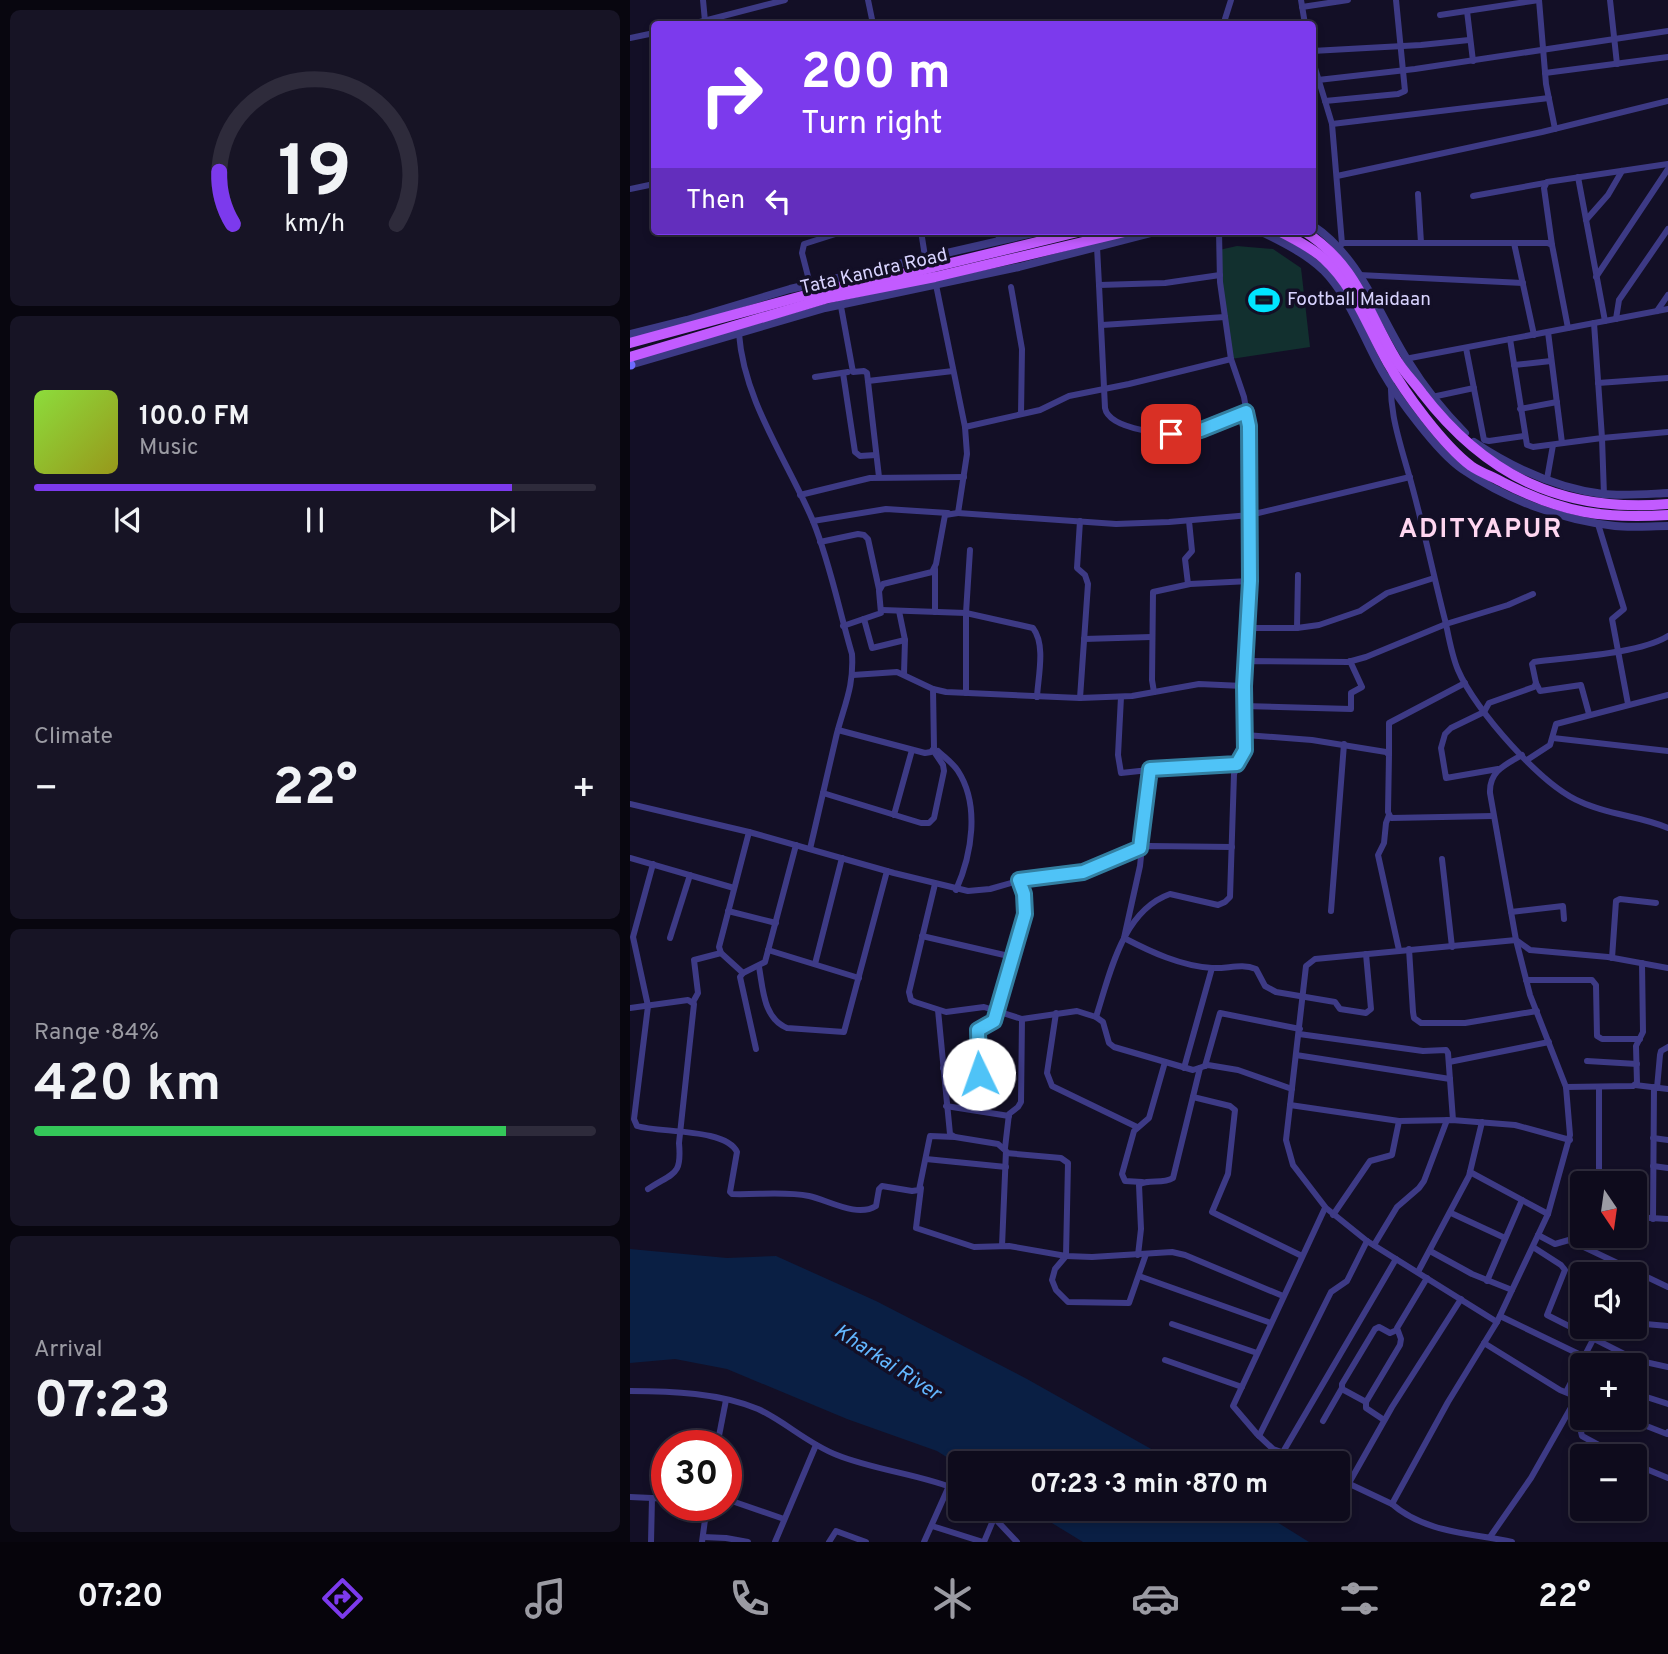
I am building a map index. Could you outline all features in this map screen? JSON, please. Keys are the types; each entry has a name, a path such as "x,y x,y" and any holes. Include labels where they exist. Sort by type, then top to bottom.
{"main road":[{"name":"Tata Kandra Road","path":"630,356 840,300 911,286 932,272 1068,235"},
{"name":"Tata Kandra Road","path":"630,343 828,289 932,272 1110,235"},
{"path":"1287,235 1324,259 1348,286 1447,442 1472,466 1531,497 1565,509 1625,517 1668,515"},
{"path":"1311,235 1322,242 1357,279 1398,363 1456,434 1487,460 1510,469 1541,488 1574,498 1668,504"}],"street":[{"path":"704,0 705,21 785,0"},
{"path":"868,0 872,21"},
{"path":"1225,19 1231,0"},
{"path":"1305,21 1302,3 1348,0"},
{"path":"1325,101 1403,93 1406,86 1399,47 1396,0"},
{"path":"1440,15 1539,0 1545,72 1555,129"},
{"path":"1610,0 1617,64"},
{"path":"1467,11 1473,61"},
{"path":"1318,80 1473,61 1668,31"},
{"path":"630,38 651,34"},
{"path":"1316,51 1469,40"},
{"path":"1545,72 1668,57"},
{"path":"1316,73 1332,124 1342,243 1357,279 1523,283"},
{"path":"1332,124 1549,98"},
{"path":"1337,176 1555,129 1668,101"},
{"path":"1473,196 1578,177 1668,166"},
{"path":"1596,277 1668,166"},
{"path":"1586,220 1608,195 1622,171"},
{"path":"1578,177 1605,321"},
{"path":"1547,183 1544,188 1552,245 1568,328"},
{"path":"630,189 651,185"},
{"path":"1418,194 1421,243"},
{"path":"1316,228 1348,260"},
{"path":"1616,319 1619,300 1668,229"},
{"path":"810,284 802,253 803,244 832,235"},
{"path":"923,235 965,427 968,454 958,513"},
{"path":"998,235 1000,241"},
{"path":"932,272 1000,241 1025,235"},
{"path":"630,334 810,284 932,272 1097,247 1144,235"},
{"path":"1124,938 1143,912 1170,894 1218,905 1230,897 1234,774 1244,753 1245,735 1244,686 1250,581 1249,426 1244,397 1231,359 1220,275 1219,235"},
{"path":"1267,235 1308,258 1332,280 1390,384 1418,423 1460,468 1523,502 1580,521 1617,527 1668,526"},
{"path":"1342,243 1552,245"},
{"path":"1514,243 1534,335"},
{"path":"1097,247 1106,414 1123,425 1171,434 1201,430 1246,412"},
{"path":"1099,285 1149,285 1220,275"},
{"path":"1011,287 1022,349 1021,414"},
{"path":"1657,312 1668,295"},
{"path":"630,365 739,334 840,300 853,372"},
{"path":"1398,363 1668,309"},
{"path":"1102,325 1225,317"},
{"path":"1594,324 1604,499"},
{"path":"1548,332 1562,443"},
{"path":"739,334 748,383 813,521 852,654 851,691 838,730 810,849"},
{"path":"1510,339 1525,442 1530,447 1668,432"},
{"path":"1466,348 1484,440 1524,436"},
{"path":"965,427 1040,410 1069,396 1231,359"},
{"path":"1514,365 1551,361"},
{"path":"1398,363 1390,384 1395,431 1410,477 1452,650 1465,684 1484,712 1524,757 1564,794 1595,808 1668,828"},
{"path":"1398,363 1472,441 1510,469 1604,499 1668,493"},
{"path":"815,377 866,371 879,477"},
{"path":"868,381 953,371"},
{"path":"843,373 855,452 860,456 876,455"},
{"path":"1598,383 1668,378"},
{"path":"1432,397 1474,388"},
{"path":"1520,408 1557,402"},
{"path":"1547,480 1553,444"},
{"path":"800,495 853,480 879,477 964,477"},
{"path":"813,521 886,509 1116,524 1189,521 1250,515 1410,477"},
{"path":"935,612 935,569 944,518 948,513"},
{"path":"1080,521 1077,568 1085,575 1088,584 1080,698"},
{"path":"1188,584 1185,559 1192,551 1189,521"},
{"path":"1598,524 1624,609 1612,616 1612,619 1628,704"},
{"path":"820,542 864,535 882,610"},
{"path":"966,693 966,613 970,550"},
{"path":"879,591 886,583 927,574 935,569"},
{"path":"1297,628 1298,575"},
{"path":"1248,628 1297,628 1337,620 1360,611 1387,593 1434,578"},
{"path":"1154,692 1151,636 1153,592 1188,584 1250,581"},
{"path":"1247,661 1350,661 1533,594"},
{"path":"843,626 879,614 882,610"},
{"path":"882,610 966,613 1029,626 1036,631 1040,651 1037,698"},
{"path":"899,611 905,640 904,674"},
{"path":"864,619 872,648 905,640"},
{"path":"1084,639 1151,636"},
{"path":"1589,714 1581,685 1540,691 1532,664 1618,651 1656,642 1668,636"},
{"path":"1244,706 1351,709 1351,692 1362,687 1350,661"},
{"path":"853,675 889,672 904,674 933,689 1037,698 1121,697 1199,684 1244,686"},
{"path":"1536,683 1532,689 1489,703 1484,712 1451,728 1445,734 1441,748 1448,780 1500,768 1547,748 1556,724 1668,695"},
{"path":"1399,950 1378,855 1384,843 1389,815 1389,723 1465,684"},
{"path":"823,793 921,823 929,823 934,818 944,768 934,749 933,689"},
{"path":"1121,697 1118,755 1120,771 1124,774 1150,769 1237,764"},
{"path":"838,730 925,753 934,749"},
{"path":"1245,735 1343,744 1382,751 1389,755"},
{"path":"1553,737 1668,751"},
{"path":"1331,911 1343,744"},
{"path":"934,749 957,769 968,791 973,810 965,863 956,890"},
{"path":"894,814 912,750"},
{"path":"1392,1504 1448,1402 1498,1319 1548,1214 1570,1140 1566,1087 1536,1011 1516,940 1489,785 1491,778 1500,768"},
{"path":"1096,1017 1124,938 1140,866 1150,769"},
{"path":"630,804 748,831 956,890 979,891 1019,880 1083,872 1140,848 1160,845 1232,847"},
{"path":"1389,815 1394,818 1493,816"},
{"path":"743,973 721,953 719,944 748,831"},
{"path":"756,1049 740,981 743,973 765,962 796,845"},
{"path":"630,858 734,888"},
{"path":"815,964 842,858"},
{"path":"1442,859 1452,947"},
{"path":"653,864 631,937 648,1006 635,1124 640,1128 680,1130 734,1147 737,1153 730,1192 732,1194 797,1195 818,1199 836,1207 870,1209 876,1206 882,1186 912,1191 919,1190 921,1186"},
{"path":"759,967 769,1010 776,1021 787,1028 844,1032 887,871"},
{"path":"670,938 690,875"},
{"path":"943,1068 957,1069 971,1077 979,1076 978,1030 992,1024 997,1012 1026,903 1019,880"},
{"path":"935,884 909,996 915,1002 952,1012 978,1007 1022,1019 1077,1011 1103,1022 1111,1045 1193,1070 1202,1067 1241,1071 1292,1089"},
{"path":"1612,958 1616,901 1620,899 1656,903"},
{"path":"1511,912 1563,906 1564,919"},
{"path":"728,911 776,923"},
{"path":"922,936 1013,957"},
{"path":"1124,938 1159,956 1212,968 1247,966 1256,969 1269,989 1283,995 1335,1002 1340,1009 1369,1012 1371,1009 1366,954"},
{"path":"1576,1353 1498,1319 1461,1299 1371,1243 1325,1208 1290,1158 1286,1140 1305,971 1308,962 1315,959 1516,940 1530,950 1612,958 1668,968"},
{"path":"1409,949 1413,1012 1421,1023 1465,1023 1536,1011"},
{"path":"768,950 859,978"},
{"path":"648,1189 680,1166 680,1130 693,1002 698,993 694,960 721,953"},
{"path":"1635,1085 1636,1046 1643,1032 1642,963"},
{"path":"1184,1068 1212,968"},
{"path":"1526,981 1592,980 1596,985 1597,1036 1602,1039 1640,1039"},
{"path":"630,1009 688,1000 693,1002"},
{"path":"938,1010 948,1131 955,1138"},
{"path":"1056,1013 1046,1073 1052,1086 1137,1127"},
{"path":"1165,1062 1149,1118 1134,1131 1122,1177 1125,1181 1165,1182 1173,1178 1193,1097 1220,1013 1299,1031 1423,1051 1446,1050 1450,1079 1450,1120 1424,1181 1396,1208 1347,1281 1331,1292 1259,1436"},
{"path":"1002,1246 1005,1150 1009,1116 1021,1102 1022,1019"},
{"path":"1449,1062 1549,1042"},
{"path":"1653,1219 1656,1088 1661,1051 1668,1047"},
{"path":"1296,1055 1450,1079"},
{"path":"1587,1061 1637,1064"},
{"path":"630,1067 640,1069"},
{"path":"1566,1087 1635,1085 1668,1089"},
{"path":"1599,1087 1599,1171"},
{"path":"1193,1097 1230,1106 1235,1110 1228,1174 1212,1212 1302,1256"},
{"path":"1290,1105 1399,1121 1450,1120 1515,1125 1570,1140"},
{"path":"946,1106 1009,1116"},
{"path":"1333,1215 1370,1161 1388,1158 1393,1153 1399,1121"},
{"path":"1418,1272 1470,1172 1482,1122"},
{"path":"1142,1182 1138,1187 1142,1254 1139,1276 1129,1303 1071,1303 1056,1290 1052,1280 1055,1269 1066,1256 1068,1163 1061,1158 1005,1150 998,1144 930,1136 915,1225 919,1230 974,1247 1002,1246 1066,1256 1142,1254 1179,1254 1283,1296"},
{"path":"1653,1138 1668,1140"},
{"path":"926,1159 1006,1167"},
{"path":"1653,1166 1668,1168"},
{"path":"1470,1172 1548,1214"},
{"path":"1487,1281 1522,1200"},
{"path":"1280,1451 1273,1449 1259,1436 1233,1407 1325,1208"},
{"path":"1451,1213 1505,1238"},
{"path":"1647,1218 1668,1220"},
{"path":"1538,1235 1555,1244 1569,1240 1609,1262"},
{"path":"1532,1247 1565,1270 1547,1315 1570,1326"},
{"path":"1430,1251 1487,1281 1512,1290"},
{"path":"1284,1451 1396,1259"},
{"path":"1139,1276 1271,1323"},
{"path":"1322,1421 1375,1329 1379,1327 1390,1333 1396,1330 1427,1278"},
{"path":"1647,1279 1668,1287"},
{"path":"1350,1481 1384,1420 1461,1299"},
{"path":"1172,1324 1257,1353"},
{"path":"1647,1324 1668,1326"},
{"path":"1384,1420 1366,1408 1366,1402 1400,1345 1401,1339 1396,1330"},
{"path":"1597,1339 1636,1360 1668,1367"},
{"path":"1484,1343 1570,1394"},
{"path":"1165,1360 1242,1387"},
{"path":"1566,1392 1570,1385"},
{"path":"1342,1388 1366,1402"},
{"path":"630,1391 726,1400 758,1409 816,1446 852,1461 948,1486"},
{"path":"1647,1397 1668,1404"},
{"path":"720,1430 726,1400"},
{"path":"1490,1537 1570,1415"},
{"path":"1647,1426 1668,1434"},
{"path":"1582,1430 1581,1436 1596,1444"},
{"path":"775,1542 816,1446"},
{"path":"1647,1469 1668,1478"},
{"path":"1350,1483 1392,1504 1419,1523 1512,1542"},
{"path":"925,1542 948,1488"},
{"path":"630,1497 651,1498"},
{"path":"742,1504 785,1519"},
{"path":"651,1521 651,1542"},
{"path":"705,1521 702,1539 726,1538 748,1542"},
{"path":"932,1526 983,1542 993,1521"},
{"path":"997,1521 1017,1542"},
{"path":"828,1542 836,1531 866,1542"}],"green space":[{"name":"Football Maidaan","path":"1237,246 1273,249 1301,268 1310,347 1231,359 1219,250"}],"water":[{"name":"Kharkai River","path":"630,1249 727,1258 776,1256 876,1301 1027,1379 1155,1451 948,1451 948,1458 937,1451 847,1419 727,1369 675,1359 630,1363"},
{"path":"1049,1521 1275,1521 1309,1542 1083,1542"}],"place":[{"name":"Football Maidaan","path":"1264,300"}],"district":[{"name":"ADITYAPUR","path":"1481,530"}],"route":[{"path":"979,1074 978,1030 980,1027 990,1026 994,1021 1025,914 1026,903 1019,880 1083,872 1140,848 1150,769 1237,764 1245,750 1244,686 1250,581 1249,426 1246,412 1201,430 1171,434"}]}
